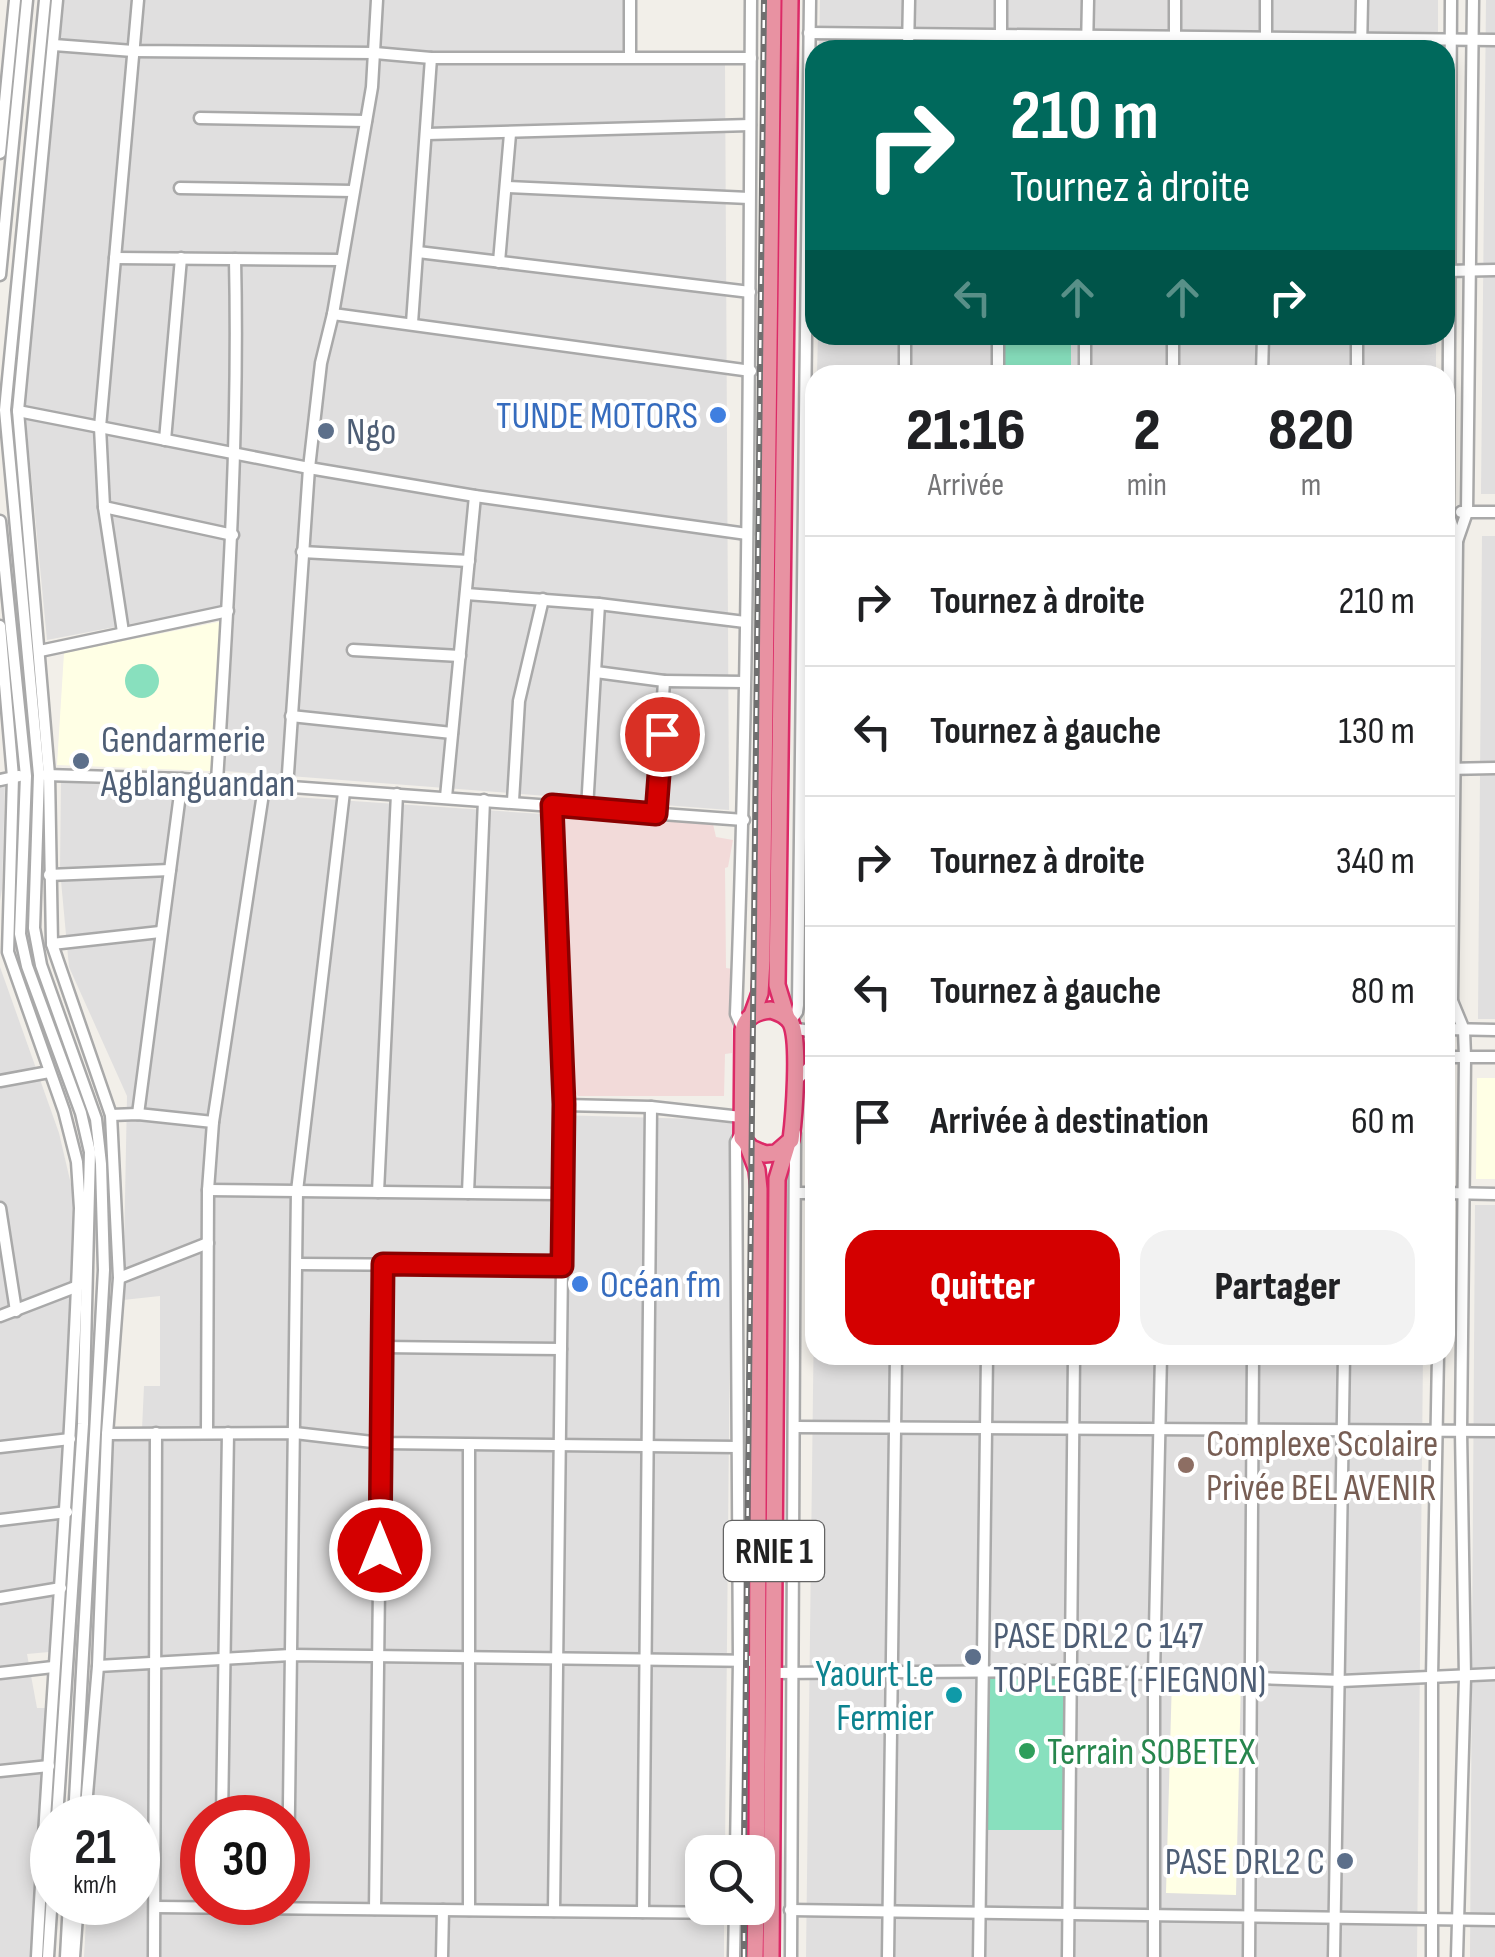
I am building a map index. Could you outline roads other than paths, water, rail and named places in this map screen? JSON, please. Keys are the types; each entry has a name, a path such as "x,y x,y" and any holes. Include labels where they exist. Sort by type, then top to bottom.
{"highway":[{"name":"RNIE 1","path":"771,1957 778,1179 793,1126 794,1083 790,1022 777,985 779,271 773,0"},
{"name":"RNIE 1","path":"757,1835 758,1188 757,1170 743,1131 747,1022 761,984 779,271 790,0"},
{"path":"747,1022 770,1010 790,1022"},
{"path":"743,1131 765,1154 787,1146"},
{"path":"756,1925 756,1957"}],"street":[{"path":"0,153 15,0"},
{"path":"0,275 27,0"},
{"path":"45,0 5,410 44,775 34,928 42,965 96,1120 104,1212 97,1422 75,1795"},
{"path":"58,0 18,411 40,651 52,944 112,1115 119,1278 107,1434 98,1666 87,1795"},
{"path":"123,632 104,507 100,426 138,0"},
{"path":"286,788 302,552 321,363 366,121 377,0"},
{"path":"630,0 630,56"},
{"path":"747,1022 736,1014 744,820 751,371 751,0"},
{"path":"809,40 810,0"},
{"path":"908,40 909,0"},
{"path":"1001,0 1001,40"},
{"path":"1088,0 1088,40"},
{"path":"1175,40 1176,0"},
{"path":"1266,0 1266,37"},
{"path":"1361,40 1362,0"},
{"path":"1450,39 1451,0"},
{"path":"1455,599 1457,542 1467,512 1473,0"},
{"path":"809,32 1307,40"},
{"path":"1432,40 1495,40"},
{"path":"54,45 133,51 375,53 431,58 751,58"},
{"path":"412,323 431,58"},
{"path":"200,118 366,121"},
{"path":"427,134 750,124"},
{"path":"499,262 510,134"},
{"path":"506,187 749,198"},
{"path":"180,188 353,191"},
{"path":"418,252 750,292"},
{"path":"115,258 340,260"},
{"path":"165,440 182,258"},
{"path":"217,781 236,454 235,258"},
{"path":"1455,271 1495,270"},
{"path":"750,271 805,272"},
{"path":"332,314 751,371"},
{"path":"18,411 309,468 747,534"},
{"path":"446,797 475,496"},
{"path":"104,507 233,535"},
{"path":"1455,512 1495,512"},
{"path":"0,521 19,776 20,934 27,966 81,1114 90,1152 83,1424 58,1795"},
{"path":"1455,536 1457,542"},
{"path":"302,552 469,561"},
{"path":"466,594 599,604 745,622"},
{"path":"513,801 520,700 542,599"},
{"path":"587,809 599,604"},
{"path":"40,651 228,612"},
{"path":"0,626 19,776 8,952 64,1111 77,1162 80,1208 68,1512 53,1667 37,1957"},
{"path":"805,636 798,1005 790,1022 805,1028"},
{"path":"352,650 460,656"},
{"path":"596,672 664,682 744,682"},
{"path":"656,814 664,682"},
{"path":"291,716 452,733"},
{"path":"800,768 805,768"},
{"path":"1455,769 1495,768"},
{"path":"0,780 44,775 182,779 744,820"},
{"path":"138,1114 182,779"},
{"path":"206,1432 208,1190 213,1122 264,787"},
{"path":"289,1795 297,1191 344,792"},
{"path":"378,1192 397,794"},
{"path":"468,1193 484,800"},
{"path":"552,805 564,1104 554,1911"},
{"path":"50,875 170,870"},
{"path":"52,944 160,932"},
{"path":"1455,1007 1464,1030 1465,1057 1465,1677 1457,1957"},
{"path":"1455,1030 1495,1030"},
{"path":"1455,1056 1495,1057"},
{"path":"794,1083 805,1071"},
{"path":"0,1081 50,1072"},
{"path":"564,1104 651,1107 743,1131 736,1142 736,1835"},
{"path":"644,1912 651,1107"},
{"path":"112,1115 213,1122"},
{"path":"791,1957 797,1154 793,1126"},
{"path":"208,1190 562,1194"},
{"path":"796,1193 805,1193"},
{"path":"1455,1194 1495,1194"},
{"path":"0,1208 16,1311"},
{"path":"119,1278 208,1243"},
{"path":"297,1264 562,1266"},
{"path":"376,1909 383,1264"},
{"path":"0,1316 78,1286"},
{"path":"382,1347 561,1349"},
{"path":"888,1957 896,1365"},
{"path":"979,1957 988,1365"},
{"path":"1068,1957 1074,1365"},
{"path":"1154,1957 1154,1675 1161,1365"},
{"path":"1248,1957 1253,1365"},
{"path":"1334,1957 1344,1365"},
{"path":"1432,1957 1438,1365"},
{"path":"796,1427 1495,1431"},
{"path":"107,1434 206,1432 295,1434 381,1443 737,1447"},
{"path":"222,1795 228,1433"},
{"path":"155,1795 156,1434"},
{"path":"0,1447 70,1439"},
{"path":"469,1445 469,1910"},
{"path":"0,1520 68,1512"},
{"path":"0,1598 61,1588"},
{"path":"98,1666 291,1655 759,1662"},
{"path":"0,1673 53,1667"},
{"path":"773,1674 1069,1671 1341,1681 1495,1674"},
{"path":"0,1771 48,1766"},
{"path":"310,1906 685,1911"},
{"path":"442,1957 443,1910"},
{"path":"790,1910 1495,1920"},
{"path":"48,1957 50,1925"},
{"path":"66,1957 68,1925"},
{"path":"74,1957 76,1925"},
{"path":"154,1957 155,1925"},
{"path":"734,1957 735,1925"}],"railway":[{"path":"744,1835 764,0"},
{"path":"744,1925 744,1957"}],"place":[{"name":"TUNDE MOTORS","path":"718,415"},
{"name":"Ngo","path":"326,431"},
{"name":"Gendarmerie Agblanguandan","path":"81,761"},
{"name":"Océan fm","path":"580,1284"},
{"name":"Complexe Scolaire Privée BEL AVENIR","path":"1186,1465"},
{"name":"PASE DRL2 C 147 TOPLEGBE ( FIEGNON)","path":"973,1657"},
{"name":"Yaourt Le Fermier","path":"954,1695"},
{"name":"Terrain SOBETEX","path":"1027,1751"},
{"name":"PASE DRL2 C","path":"1345,1861"}]}
